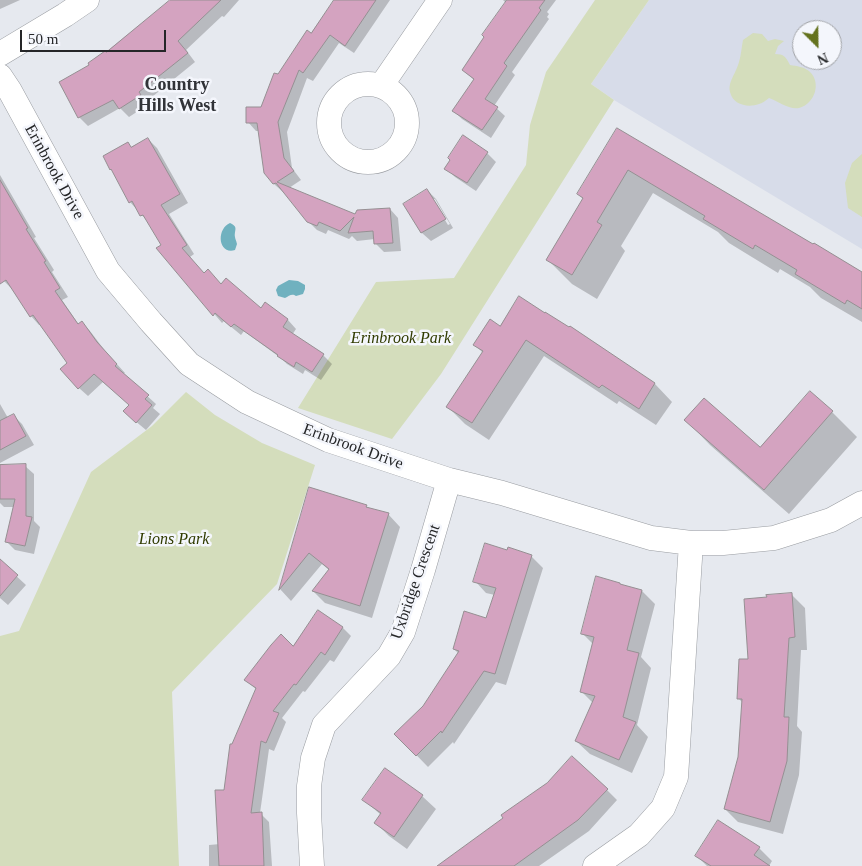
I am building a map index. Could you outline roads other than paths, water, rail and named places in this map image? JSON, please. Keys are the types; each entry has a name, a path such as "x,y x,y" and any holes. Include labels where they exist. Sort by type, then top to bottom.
{"street":[{"path":"0,54 65,16 87,0"},
{"path":"381,86 440,0"},
{"name":"Erinbrook Drive","path":"0,76 108,270 189,364 247,402 328,440 449,480 502,493 652,538 691,543 723,543 774,538 831,520 862,502"},
{"name":"Uxbridge Crescent","path":"312,866 309,786 313,758 324,725 389,656 403,632 449,480"},
{"path":"595,866 639,835 663,808 676,777 691,543"}],"water":[{"path":"230,223 235,227 237,244 235,250 229,251 222,245 221,235 225,226"},
{"path":"289,280 298,281 305,285 303,294 285,298 278,296 276,290 278,286"}],"district":[{"name":"Country Hills West","path":"177,95"}],"park label":[{"name":"Erinbrook Park","path":"401,339"},
{"name":"Lions Park","path":"174,540"}]}
